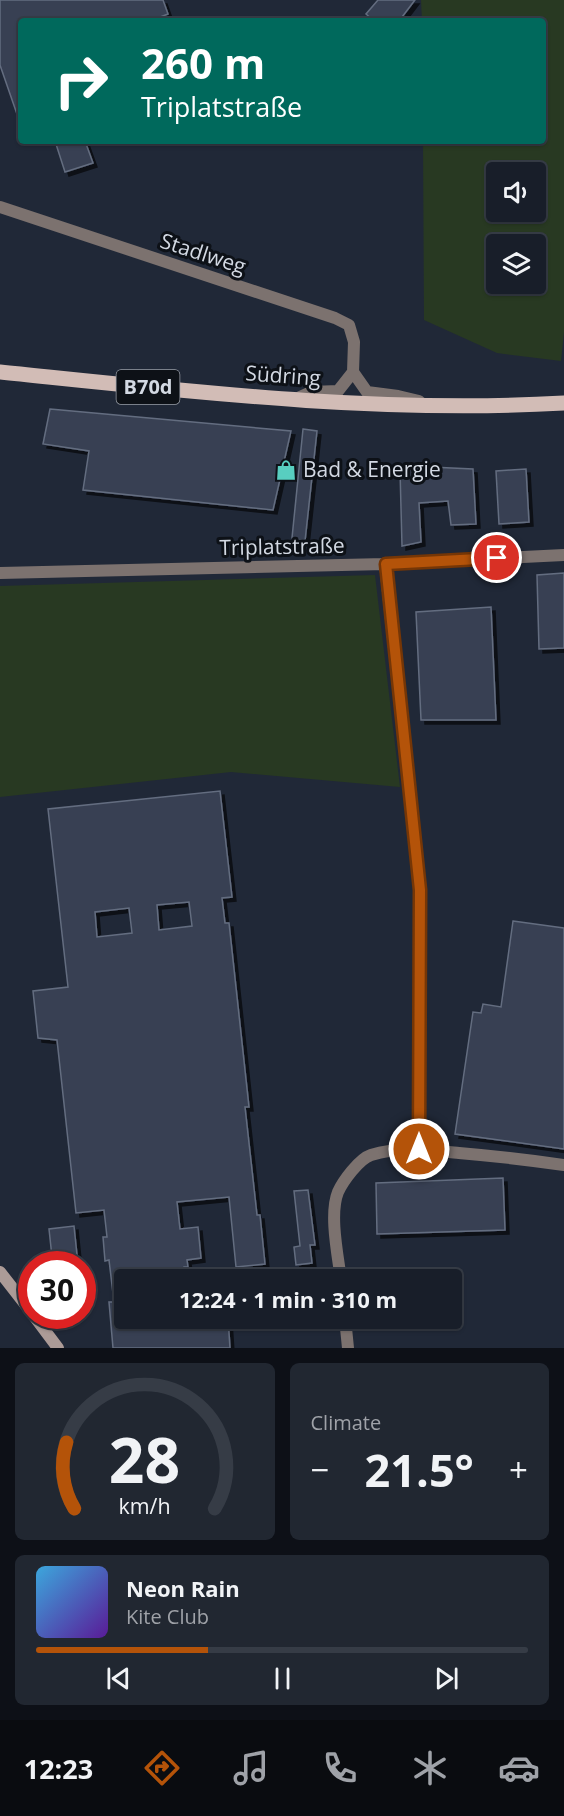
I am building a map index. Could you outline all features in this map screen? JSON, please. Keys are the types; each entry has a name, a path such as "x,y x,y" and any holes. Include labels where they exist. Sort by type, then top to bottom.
{"main road":[{"name":"Südring","path":"0,372 296,399 433,405 564,403"}],"street":[{"name":"Stadlweg","path":"0,207 335,318 349,325 354,342 353,372"},
{"path":"296,399 311,392 338,391 353,372 367,392 398,396 433,405"},
{"name":"Triplatstraße","path":"0,573 386,564 564,555"},
{"path":"386,564 420,890 419,1149"},
{"path":"339,1269 335,1215 338,1194 350,1173 369,1155 419,1149 564,1165"},
{"path":"0,1272 18,1295"},
{"path":"44,1329 58,1348"},
{"path":"346,1329 348,1348"}],"green space":[{"path":"421,0 564,0 564,332 561,361 497,353 424,320 423,144 546,144 546,18 422,18"},
{"path":"375,575 400,787 231,772 0,797 0,586"}],"building":[{"path":"0,0 163,0 168,14 158,18 18,18 18,117 0,65"},
{"path":"378,0 415,0 401,18 371,18 366,14"},
{"path":"56,144 86,144 93,163 65,172"},
{"path":"50,409 291,431 273,510 83,490 89,451 43,444"},
{"path":"303,429 317,431 305,541 292,538"},
{"path":"430,467 473,469 476,524 451,525 448,501 419,503 421,542 402,546 400,470 430,469"},
{"path":"526,469 529,522 499,524 496,471"},
{"path":"564,573 564,648 539,649 537,575"},
{"path":"491,607 496,720 421,720 416,612"},
{"path":"220,791 232,897 222,898 225,923 229,923 249,1107 245,1107 265,1264 236,1267 229,1197 177,1202 180,1229 198,1227 201,1258 187,1260 188,1267 184,1269 114,1269 114,1302 109,1260 105,1261 103,1237 107,1237 104,1210 76,1213 57,1040 38,1038 33,991 68,987 48,809","holes":["189,902 192,926 159,930 157,905","129,908 132,933 97,937 95,912"]},
{"path":"513,921 564,928 564,1149 455,1134 473,1012 481,1013 483,1004 501,1007"},
{"path":"503,1178 505,1230 377,1234 376,1183"},
{"path":"308,1190 315,1245 310,1245 312,1263 296,1265 294,1247 300,1246 294,1191"},
{"path":"74,1226 77,1251 51,1251 49,1229"},
{"path":"109,1302 114,1302 114,1329 229,1329 230,1348 113,1348"}],"place":[{"name":"Bad & Energie","path":"286,470"}],"route":[{"path":"419,1149 420,890 386,564 497,558"}]}
